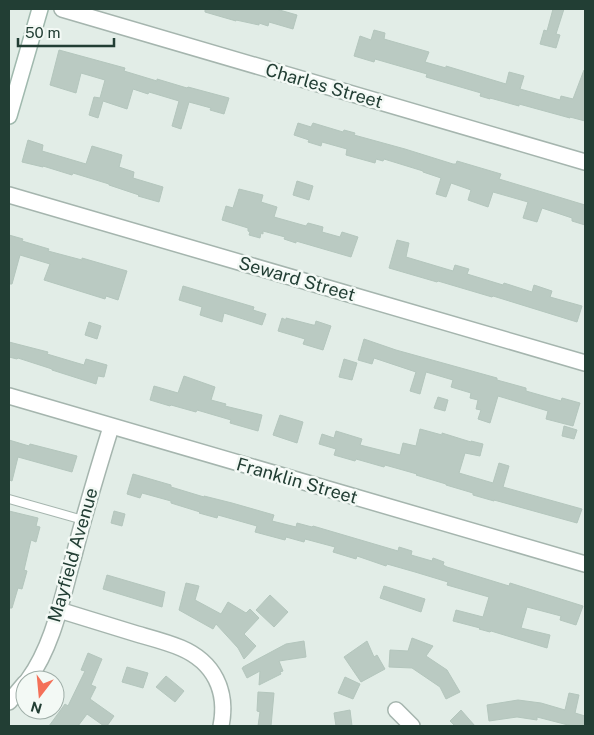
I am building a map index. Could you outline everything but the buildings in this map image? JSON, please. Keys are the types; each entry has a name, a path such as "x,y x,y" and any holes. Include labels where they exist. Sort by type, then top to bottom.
{"street":[{"path":"9,116 40,9"},
{"name":"Charles Street","path":"62,9 585,162"},
{"name":"Seward Street","path":"9,194 585,363"},
{"name":"Franklin Street","path":"9,396 585,564"},
{"name":"Mayfield Avenue","path":"34,670 47,646 59,610 92,486 111,427"},
{"path":"59,610 179,647 200,658 215,676 221,690 223,699 221,726"},
{"path":"396,710 412,726"}],"lane":[{"path":"9,499 83,520"}]}
